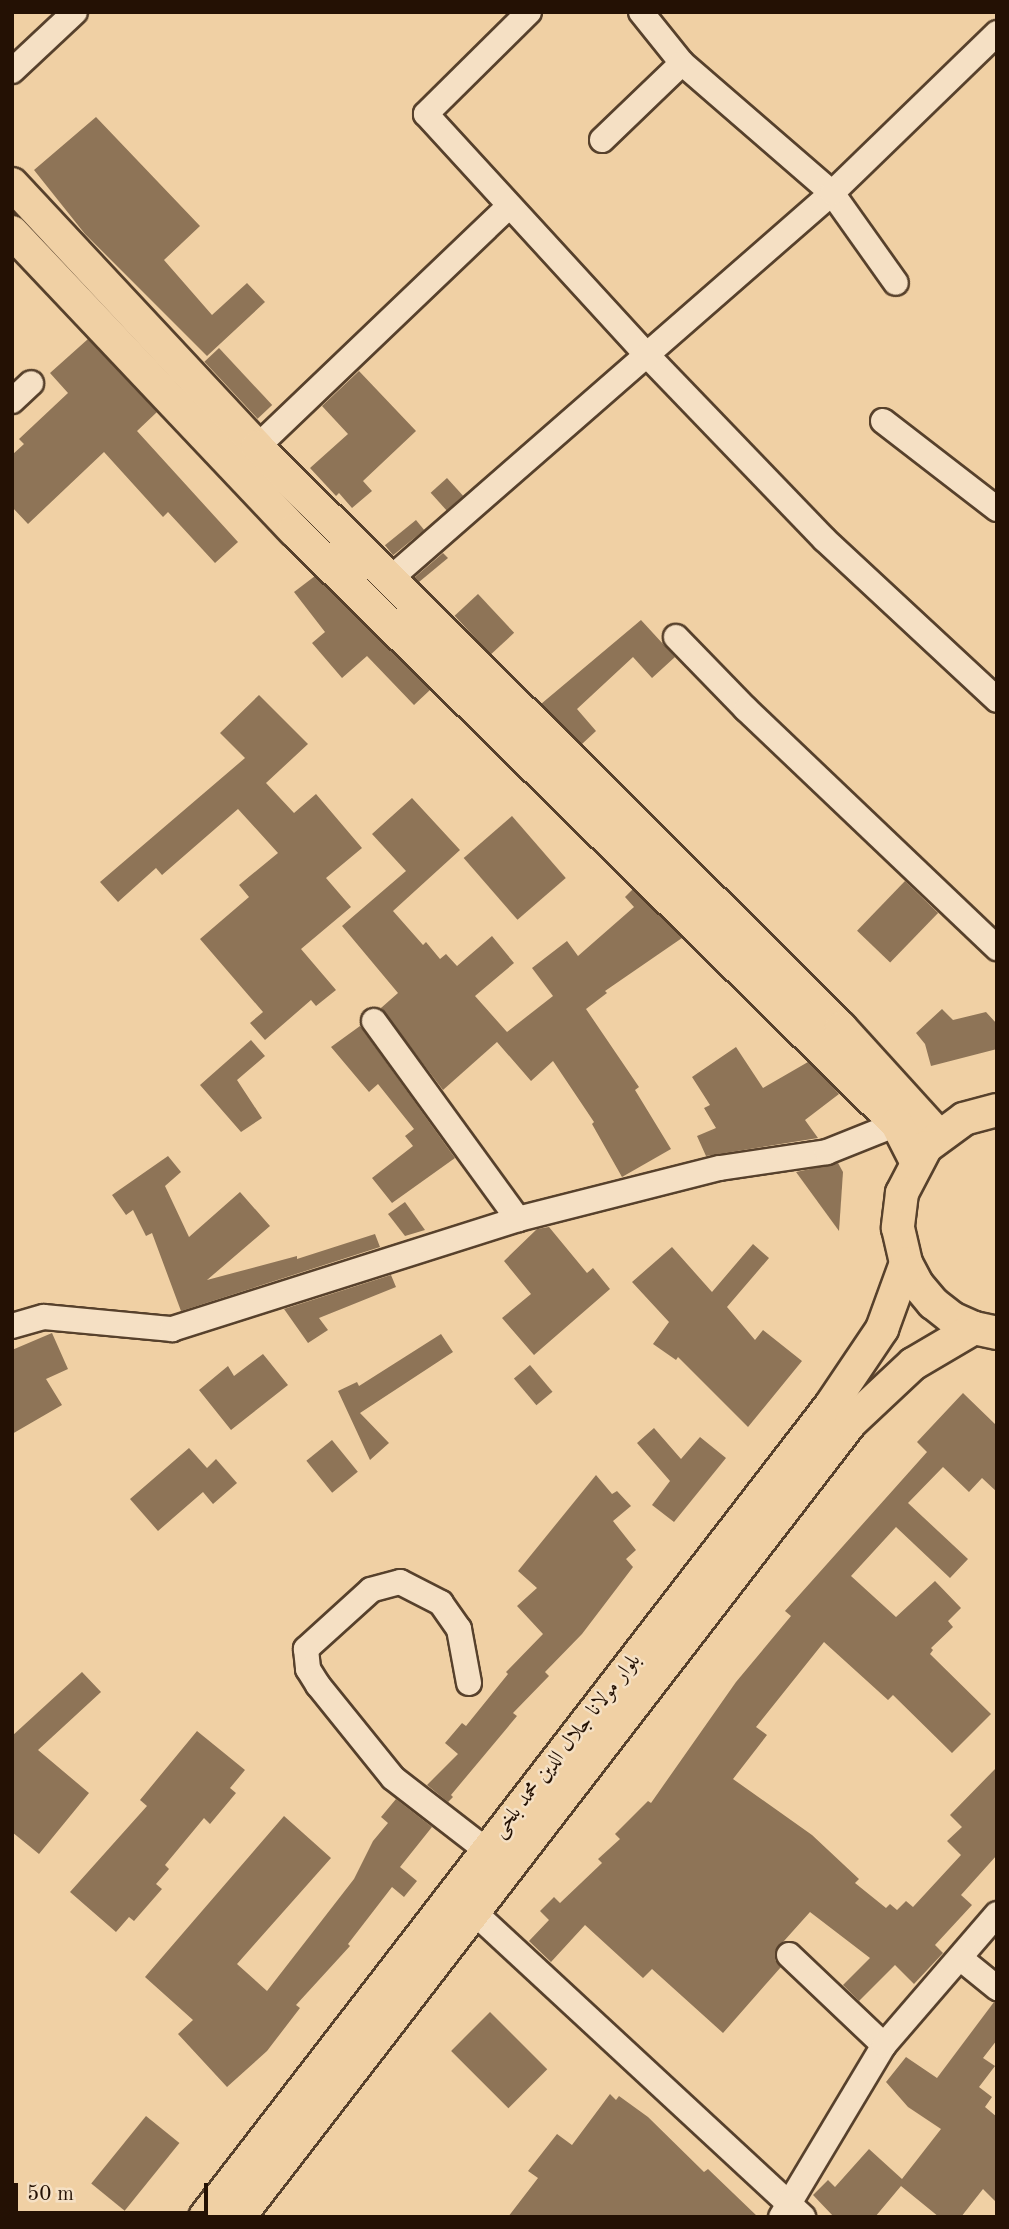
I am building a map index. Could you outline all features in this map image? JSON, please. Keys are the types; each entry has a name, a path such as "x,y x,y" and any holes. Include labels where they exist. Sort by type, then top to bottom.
{"main road":[{"path":"12,184 257,447 841,1028 938,1135"},
{"path":"12,232 294,530 897,1124 916,1161"},
{"path":"985,1330 952,1318 933,1303 917,1284 906,1263 898,1228 902,1193 916,1161 938,1135 964,1119 997,1110"},
{"name":"بلوار مولانا جلال الدین محمد بلخی","path":"239,2217 463,1903 486,1850 831,1405 882,1329 906,1263"},
{"name":"بلوار مولانا جلال الدین محمد بلخی","path":"205,2217 463,1903 851,1422 914,1364 985,1330"}],"street":[{"path":"12,71 75,12"},
{"path":"529,12 426,114 508,207 824,538 997,700"},
{"path":"641,12 682,63 832,193 896,283"},
{"path":"390,579 832,193 997,33"},
{"path":"602,140 682,63"},
{"path":"257,447 508,207"},
{"path":"12,401 31,383"},
{"path":"883,422 997,509"},
{"path":"676,638 746,709 997,947"},
{"path":"374,1021 518,1219"},
{"path":"12,1326 44,1317 172,1329 518,1219 720,1168 827,1152 897,1124"},
{"path":"469,1684 459,1629 441,1603 400,1582 371,1590 306,1649 308,1669 313,1677 393,1778 486,1850"},
{"path":"463,1903 791,2213 884,2045 997,1914"},
{"path":"789,1955 884,2045"},
{"path":"960,1958 997,1988"}],"building":[{"path":"96,117 200,226 164,260 212,315 247,283 265,302 207,356 85,234 34,170"},
{"path":"88,339 157,412 137,431 238,542 215,563 168,512 163,517 104,452 28,524 12,507 12,455 24,444 19,439 68,393 50,373"},
{"path":"219,348 272,405 258,419 204,362"},
{"path":"359,371 416,431 363,481 372,491 352,508 339,493 336,496 310,468 348,434 322,406"},
{"path":"447,478 463,496 447,511 431,493"},
{"path":"416,520 424,530 393,555 385,545"},
{"path":"443,553 448,558 419,582 414,578"},
{"path":"315,576 430,690 414,705 367,656 342,678 312,643 325,632 294,592"},
{"path":"478,594 514,633 491,655 455,616"},
{"path":"641,620 675,657 652,678 633,657 577,709 596,731 582,744 541,704"},
{"path":"259,695 308,744 266,783 294,813 316,794 362,848 326,878 351,907 301,949 336,990 316,1006 311,1000 265,1040 250,1023 263,1012 200,939 249,897 239,885 278,853 238,809 162,875 156,868 118,902 100,882 245,758 220,733"},
{"path":"412,798 460,850 393,911 423,945 426,942 440,959 446,954 457,966 492,936 514,963 475,996 507,1032 553,996 532,968 567,941 578,956 634,907 625,897 633,889 682,938 605,991 607,993 586,1009 639,1087 635,1090 671,1149 622,1177 592,1124 594,1122 553,1061 531,1081 497,1042 443,1090 381,1008 398,993 342,926 406,871 372,834"},
{"path":"512,816 566,878 517,920 464,858"},
{"path":"905,881 938,913 890,963 857,931"},
{"path":"942,1009 953,1020 986,1012 997,1024 997,1049 931,1066 925,1044 916,1033"},
{"path":"360,1026 455,1158 392,1203 372,1178 413,1146 405,1136 414,1129 378,1084 369,1092 331,1047"},
{"path":"251,1040 265,1056 237,1080 262,1118 241,1132 200,1085"},
{"path":"736,1047 763,1088 808,1062 830,1084 839,1094 805,1120 818,1138 706,1156 697,1136 716,1128 704,1108 710,1105 692,1077"},
{"path":"168,1156 181,1172 165,1186 189,1237 240,1192 270,1226 207,1280 297,1256 297,1259 375,1234 380,1247 181,1311 152,1233 146,1236 133,1210 126,1215 112,1195"},
{"path":"838,1163 843,1172 839,1231 796,1172"},
{"path":"405,1202 425,1230 405,1236 388,1214"},
{"path":"549,1227 587,1273 593,1268 610,1289 534,1355 502,1318 531,1294 504,1261 537,1229"},
{"path":"753,1244 769,1258 727,1307 755,1340 763,1330 802,1361 748,1427 678,1357 676,1360 653,1344 669,1322 632,1282 672,1247 712,1292"},
{"path":"391,1275 396,1287 319,1318 328,1330 308,1343 284,1309"},
{"path":"52,1333 68,1369 46,1379 62,1405 12,1434 12,1350"},
{"path":"441,1334 453,1352 360,1413 389,1443 370,1460 338,1391 357,1382 359,1386"},
{"path":"263,1354 288,1385 231,1430 199,1390 228,1366 234,1376"},
{"path":"530,1365 552,1392 536,1405 514,1378"},
{"path":"963,1393 997,1426 997,1492 982,1478 969,1492 943,1467 908,1503 968,1559 950,1578 896,1527 851,1576 896,1617 935,1581 961,1608 948,1621 953,1627 931,1648 933,1650 930,1654 991,1714 952,1753 893,1695 888,1700 824,1642 756,1727 767,1735 733,1779 812,1835 859,1879 855,1883 886,1908 890,1904 897,1910 906,1901 913,1907 961,1855 947,1841 962,1827 950,1815 997,1767 997,1855 961,1895 972,1905 935,1945 943,1953 914,1984 895,1965 859,2001 843,1985 870,1958 810,1912 775,1951 775,1960 781,1967 723,2033 652,1969 643,1978 585,1925 551,1962 529,1941 549,1920 540,1911 554,1897 560,1903 602,1863 598,1859 620,1839 615,1834 648,1801 651,1803 736,1682 791,1616 785,1611 927,1452 917,1442"},
{"path":"654,1428 681,1459 700,1437 726,1458 674,1522 652,1505 670,1481 637,1443"},
{"path":"332,1440 358,1472 332,1493 306,1461"},
{"path":"189,1448 207,1468 216,1459 237,1483 213,1504 203,1492 158,1531 130,1499"},
{"path":"596,1475 612,1494 617,1491 631,1506 613,1521 636,1550 626,1559 633,1567 582,1634 545,1672 549,1676 513,1713 517,1716 448,1802 427,1785 458,1754 445,1743 462,1723 466,1726 508,1674 506,1672 543,1634 517,1606 537,1588 518,1571"},
{"path":"82,1672 101,1692 38,1750 89,1793 39,1854 12,1832 12,1736"},
{"path":"197,1731 245,1770 230,1788 236,1793 210,1824 204,1818 165,1865 169,1869 156,1884 162,1889 134,1921 129,1917 116,1932 70,1892 147,1806 140,1800"},
{"path":"396,1799 432,1827 400,1867 417,1881 404,1897 392,1887 348,1944 350,1946 296,2005 300,2008 267,2051 227,2087 178,2034 193,2020 145,1977 284,1816 331,1858 237,1964 267,1991 354,1879 373,1841 388,1823 381,1817"},
{"path":"994,2002 997,2003 997,2040 983,2058 995,2066 979,2087 992,2097 985,2107 997,2117 997,2203 983,2189 961,2217 939,2217 901,2186 875,2217 834,2217 813,2195 828,2180 835,2187 869,2149 902,2179 941,2129 908,2107 886,2082 906,2057 937,2078"},
{"path":"490,2012 547,2069 508,2108 451,2051"},
{"path":"610,2094 616,2100 619,2096 648,2117 704,2172 708,2169 758,2217 508,2217 538,2178 528,2171 557,2134 572,2145"},
{"path":"146,2116 179,2143 125,2211 91,2184"}]}
